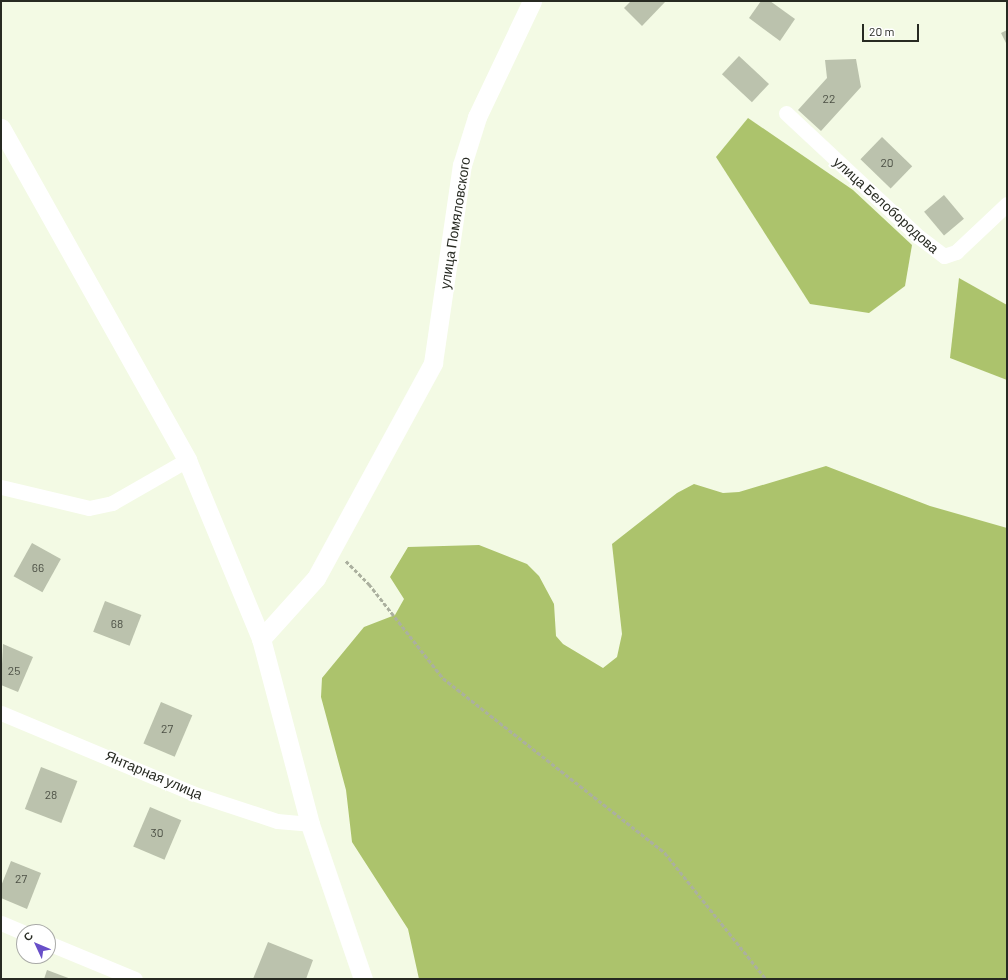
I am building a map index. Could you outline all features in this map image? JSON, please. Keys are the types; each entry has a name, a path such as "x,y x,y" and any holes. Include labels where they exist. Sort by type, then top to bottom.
{"street":[{"name":"улица Помяловского","path":"332,548 433,363 462,165 477,117 532,1"},
{"name":"улица Белобородова","path":"786,113 919,237 944,256 956,252 1007,204"},
{"path":"1,128 187,460 261,639 310,824 363,979"},
{"path":"1,487 89,508 112,503 187,460"},
{"path":"261,639 316,578 332,548"},
{"name":"Янтарная улица","path":"1,713 192,793 277,821 310,824"},
{"path":"1,923 16,930"},
{"path":"56,946 135,979"}],"path":[{"path":"332,548 369,584 442,678 665,853 766,979"}],"green space":[{"path":"748,118 853,190 912,245 905,286 869,313 810,304 716,157"},
{"path":"959,278 1007,305 1007,380 950,358"},
{"path":"826,466 930,506 1007,528 1007,979 419,979 408,929 352,842 346,790 321,697 322,678 364,627 395,615 404,599 390,577 408,547 479,545 527,564 539,576 554,604 556,636 563,644 603,668 617,657 622,634 612,544 677,493 694,484 723,493 739,492"}],"building":[{"path":"631,1 666,1 642,26 624,8"},
{"path":"761,1 770,1 795,19 780,41 749,18"},
{"path":"1007,30 1007,45 1001,33"},
{"path":"739,56 769,84 752,102 722,74"},
{"path":"856,59 861,87 821,131 798,110 827,78 825,60"},
{"path":"882,137 912,166 891,188 860,159"},
{"path":"944,195 964,219 944,235 924,212"},
{"path":"32,543 61,559 42,592 14,576"},
{"path":"105,601 141,615 130,646 93,632"},
{"path":"3,644 33,657 18,692 1,685"},
{"path":"161,702 192,715 175,757 143,743"},
{"path":"41,767 77,781 61,823 25,809"},
{"path":"150,807 181,820 164,860 133,847"},
{"path":"11,861 41,873 27,909 1,898 1,886"},
{"path":"268,942 313,960 306,979 253,979"},
{"path":"47,970 71,979 44,979"}]}
